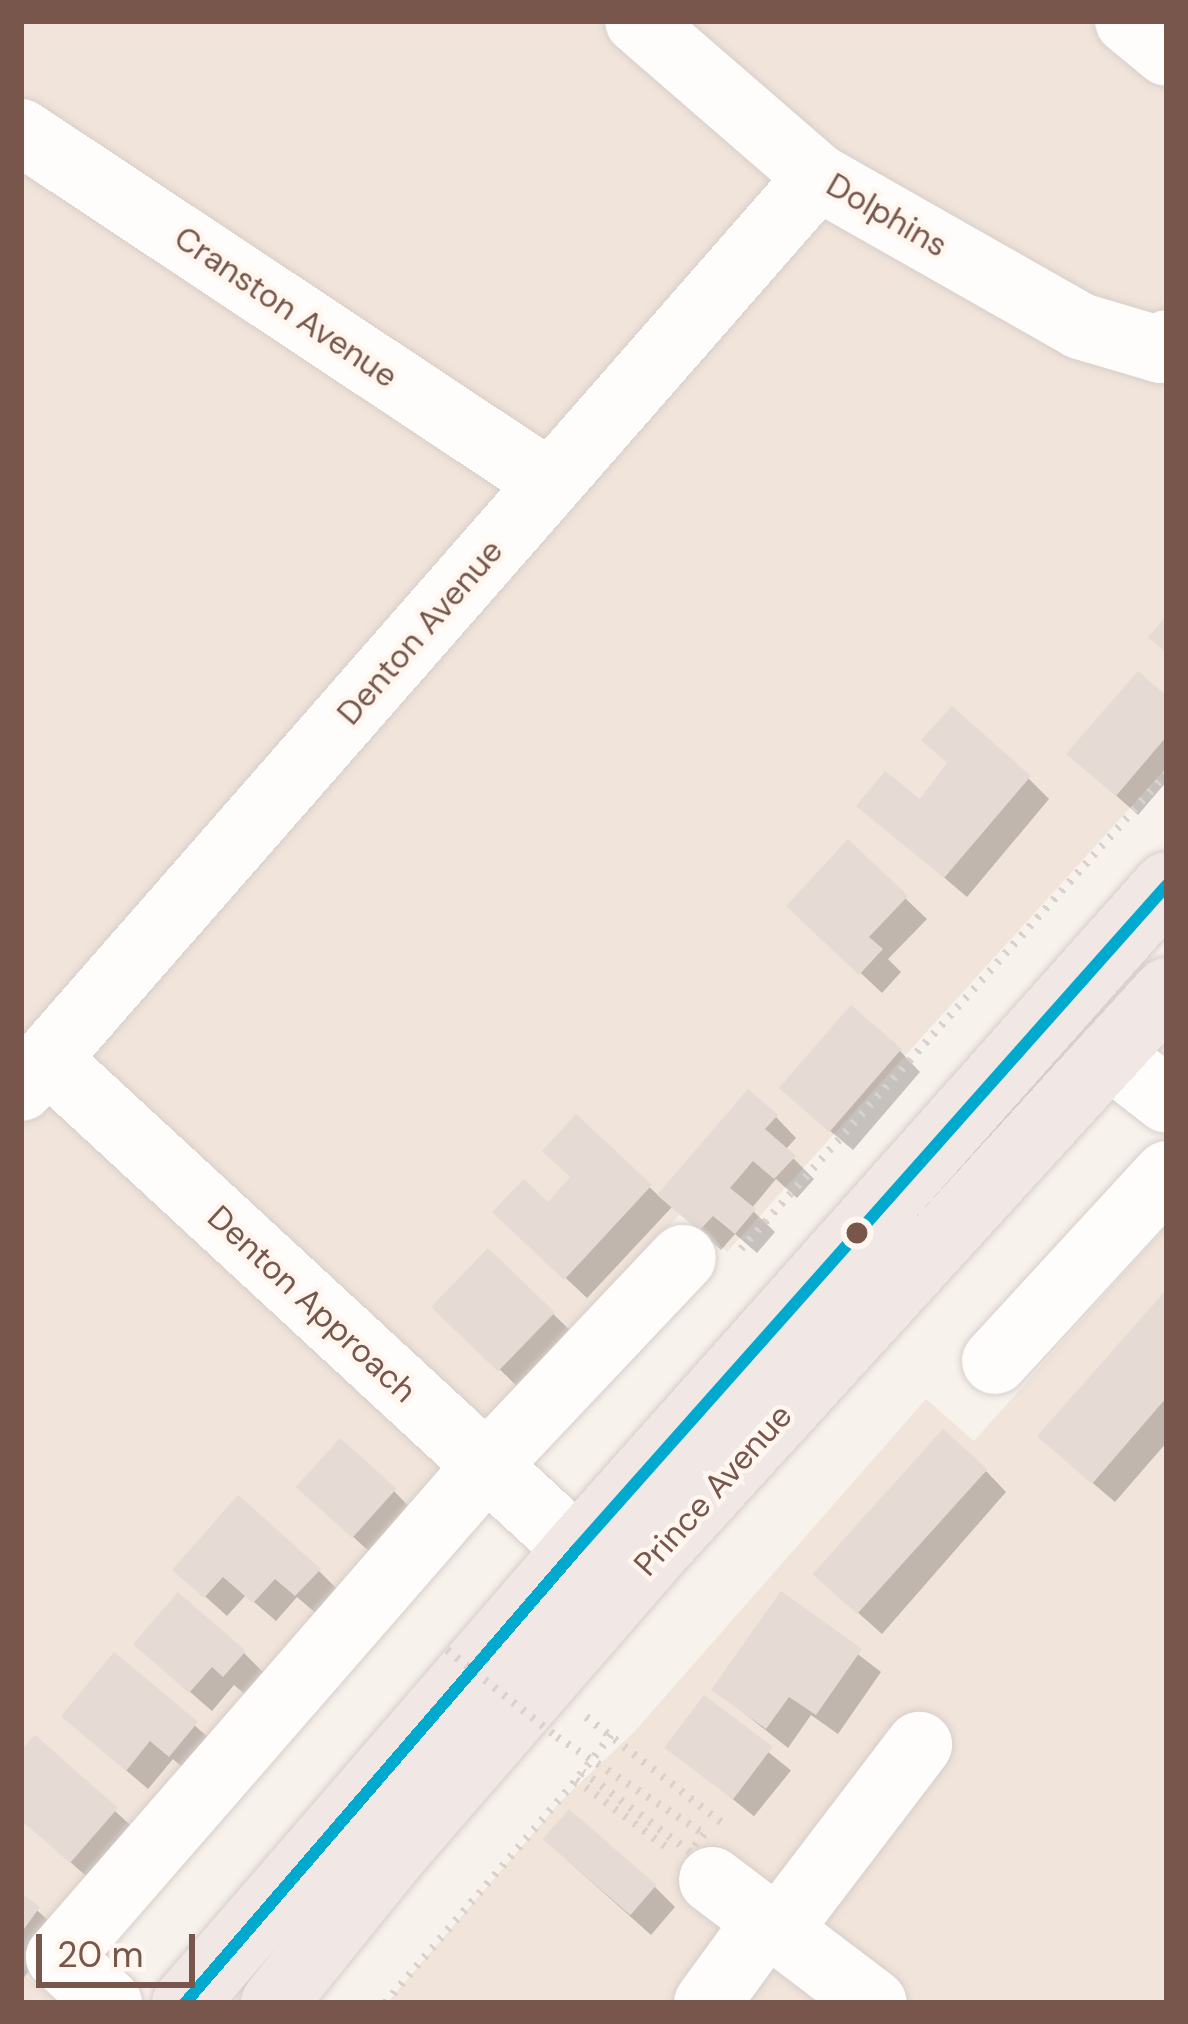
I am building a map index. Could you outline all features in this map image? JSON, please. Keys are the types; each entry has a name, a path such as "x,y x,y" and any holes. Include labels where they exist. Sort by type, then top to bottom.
{"highway":[{"name":"Prince Avenue","path":"184,2003 577,1549 1167,885"},
{"name":"Prince Avenue","path":"274,2003 542,1684 1167,991"}],"street":[{"name":"Dolphins","path":"638,21 818,177 1080,326 1161,350 1167,343"},
{"path":"1128,21 1167,53"},
{"name":"Cranston Avenue","path":"21,132 550,482"},
{"name":"Denton Avenue","path":"34,1074 818,177"},
{"path":"1109,1055 1167,1100"},
{"name":"Denton Approach","path":"34,1074 487,1465 577,1549"},
{"path":"995,1361 1167,1174"},
{"path":"109,2003 59,1957 487,1465 704,1262"},
{"path":"707,2003 919,1745"},
{"path":"712,1880 874,2003"}],"path":[{"path":"704,1262 1167,773"},
{"path":"447,1650 556,1737 704,1834 690,1852 579,1776"},
{"path":"542,1684 741,1838 712,1880 579,1776"},
{"path":"385,2003 611,1736"}],"shaded area":[{"path":"21,21 1167,21 1167,767 727,1252 684,1210 456,1463 158,1800 26,1977 59,2003 21,2003"},
{"path":"1167,1225 1167,2003 387,2003 560,1802 634,1732 926,1399 974,1441"}],"building":[{"path":"1167,615 1167,653 1148,637"},
{"path":"1138,671 1167,696 1167,736 1116,796 1066,754"},
{"path":"952,706 1031,776 944,878 856,806 885,771 920,799 947,763 921,740"},
{"path":"848,839 908,896 869,937 883,949 859,975 786,906"},
{"path":"851,1005 902,1049 829,1132 779,1088"},
{"path":"748,1089 778,1115 765,1129 796,1156 774,1179 753,1161 730,1188 756,1209 735,1234 713,1216 699,1231 657,1195"},
{"path":"576,1114 652,1185 564,1280 492,1212 524,1179 548,1202 570,1177 542,1151"},
{"path":"488,1248 555,1313 498,1372 431,1307"},
{"path":"1167,1289 1167,1397 1092,1484 1037,1436"},
{"path":"943,1429 988,1469 857,1614 813,1574"},
{"path":"340,1438 396,1489 352,1538 296,1487"},
{"path":"238,1495 321,1569 295,1596 275,1579 253,1603 223,1577 204,1598 172,1570"},
{"path":"781,1591 862,1649 816,1715 789,1697 766,1729 711,1690"},
{"path":"178,1592 246,1651 223,1677 212,1667 189,1693 133,1644"},
{"path":"114,1652 198,1722 169,1757 150,1741 126,1771 61,1716"},
{"path":"704,1695 773,1747 733,1799 664,1748"},
{"path":"35,1735 118,1808 70,1863 21,1820 21,1750"},
{"path":"569,1809 657,1885 630,1915 543,1839"},
{"path":"21,1893 40,1907 21,1933"}],"transit line":[{"path":"185,2003 577,1549 1167,885"}]}
